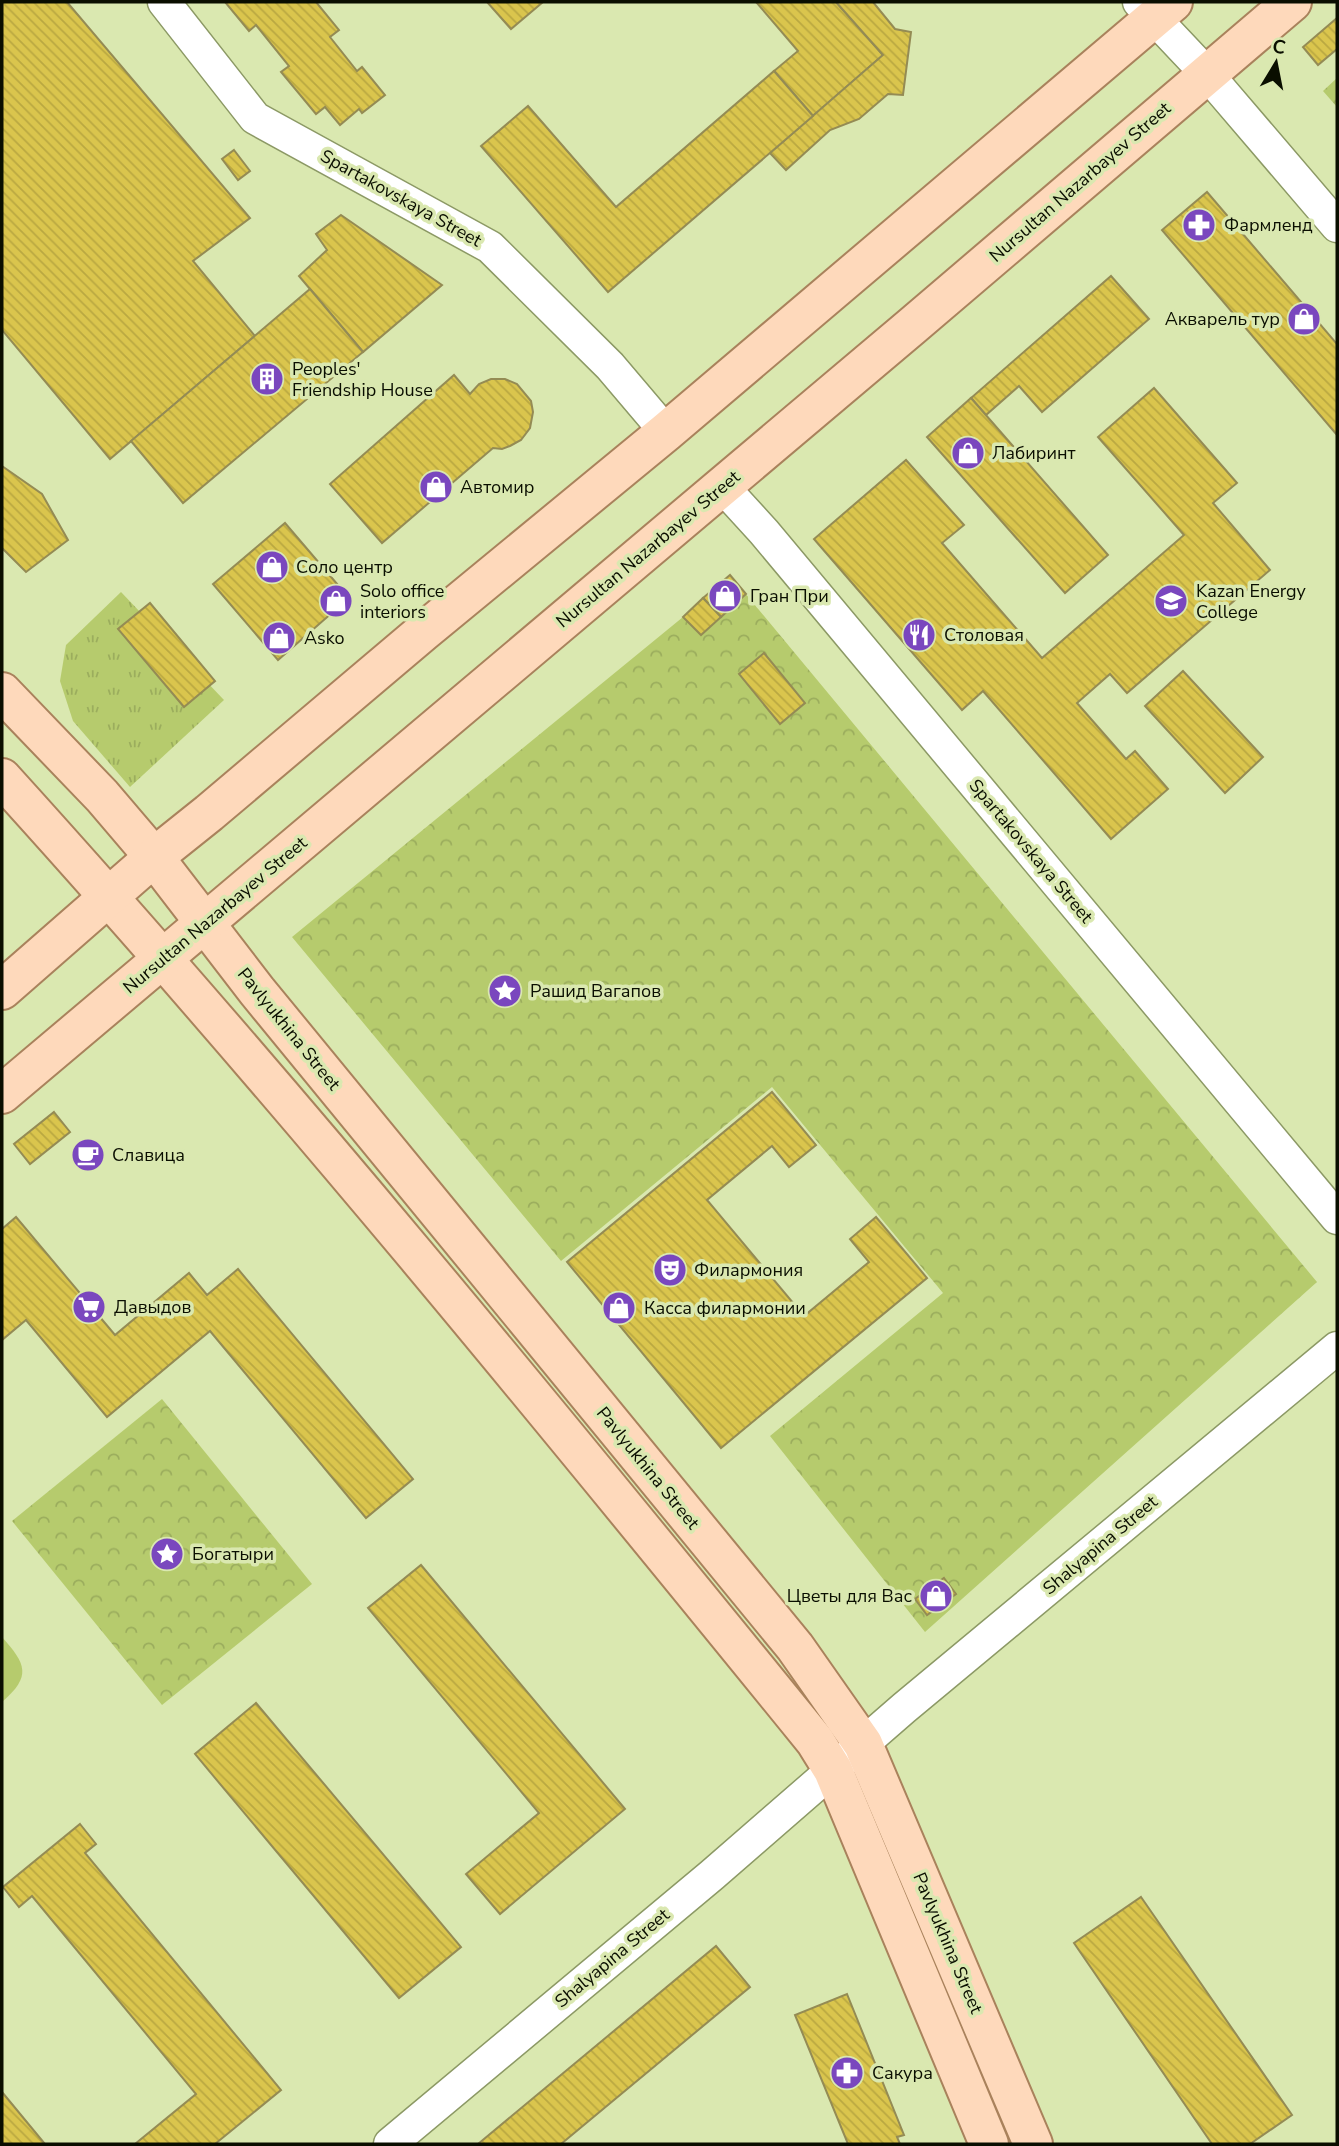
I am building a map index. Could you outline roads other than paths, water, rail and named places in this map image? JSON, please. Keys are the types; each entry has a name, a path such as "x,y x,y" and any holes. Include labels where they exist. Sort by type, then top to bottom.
{"main road":[{"name":"Nursultan Nazarbayev Street","path":"2,1094 1292,2"},
{"path":"2,990 154,857 666,432 1155,7"},
{"name":"Pavlyukhina Street","path":"2,692 102,796 154,857 257,991 795,1647 863,1744 1033,2144"},
{"path":"2,778 163,958 566,1434 815,1741 833,1770 989,2144"}],"street":[{"name":"Spartakovskaya Street","path":"164,2 254,118 490,247 610,366 666,432"},
{"path":"1155,7 1207,74 1337,226"},
{"name":"Spartakovskaya Street","path":"722,486 764,532 1337,1218"},
{"name":"Shalyapina Street","path":"390,2144 1337,1348"}],"place":[{"name":"Фармленд","path":"1199,225"},
{"name":"Акварель тур","path":"1304,319"},
{"name":"Peoples' Friendship House","path":"267,379"},
{"name":"Лабиринт","path":"968,453"},
{"name":"Автомир","path":"436,487"},
{"name":"Соло центр","path":"272,567"},
{"name":"Гран При","path":"725,596"},
{"name":"Solo office interiors","path":"336,601"},
{"name":"Kazan Energy College","path":"1171,601"},
{"name":"Столовая","path":"919,635"},
{"name":"Asko","path":"279,638"},
{"name":"Рашид Вагапов","path":"505,991"},
{"name":"Славица","path":"88,1155"},
{"name":"Филармония","path":"670,1270"},
{"name":"Давыдов","path":"89,1307"},
{"name":"Касса филармонии","path":"619,1308"},
{"name":"Богатыри","path":"167,1554"},
{"name":"Цветы для Вас","path":"936,1596"},
{"name":"Сакура","path":"847,2073"}]}
